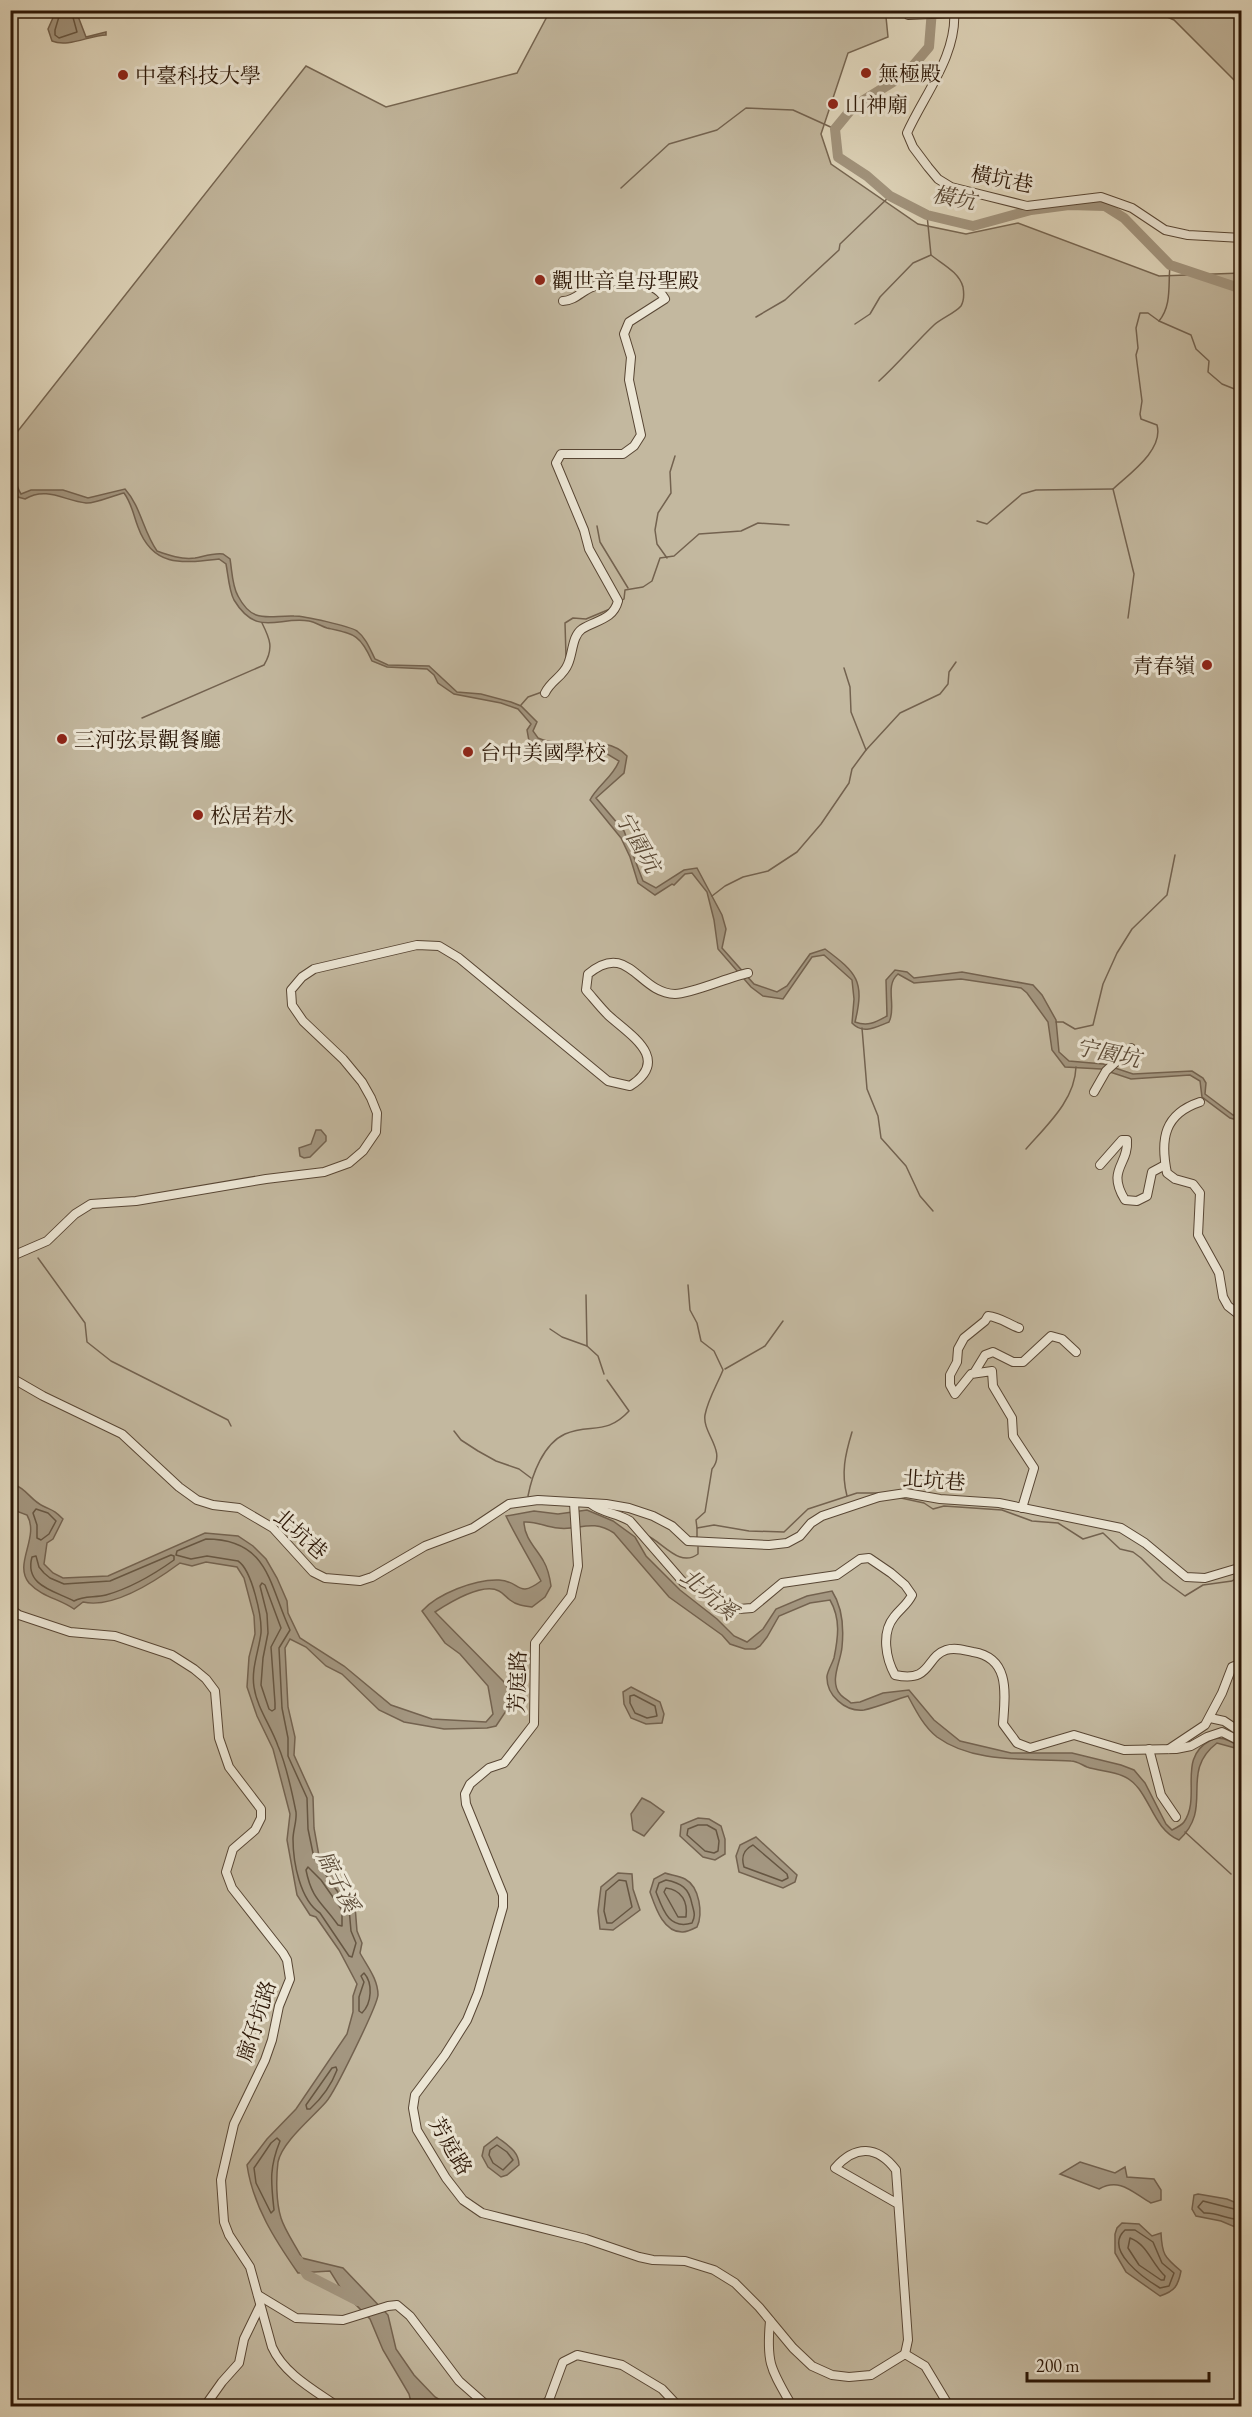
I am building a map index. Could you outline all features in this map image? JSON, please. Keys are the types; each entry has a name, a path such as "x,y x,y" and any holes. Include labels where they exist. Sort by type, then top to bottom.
{"street":[{"path":"905,10 908,15 954,12"},
{"name":"橫坑巷","path":"954,12 954,33 942,66 907,133 913,147 938,179 951,187 1027,206 1101,197 1132,208 1165,231 1188,236 1242,238"},
{"path":"545,693 550,683 563,675 580,630 610,616 618,601 589,549 584,530 556,463 557,459 561,454 623,454 634,446 641,435 629,381 631,357 624,334 628,322 665,299 652,286 631,281 594,286 569,301 563,301"},
{"path":"10,1257 47,1241 75,1214 90,1204 136,1201 334,1170 363,1151 376,1132 377,1113 362,1082 344,1059 303,1021 292,1005 291,990 314,969 417,945 439,946 459,958 608,1081 630,1086 642,1078 647,1067 647,1055 642,1043 607,1014 586,990 588,974 600,964 613,961 628,968 655,987 674,994 747,973"},
{"path":"1094,1092 1106,1071 1131,1048"},
{"path":"1200,1102 1186,1107 1175,1116 1162,1150 1167,1173 1175,1179 1193,1184 1200,1193 1198,1235 1219,1273 1223,1297 1228,1306 1241,1315"},
{"path":"1100,1165 1122,1140 1127,1140 1128,1148 1117,1174 1119,1190 1125,1200 1137,1201 1147,1196 1152,1172 1165,1165"},
{"path":"1019,1328 999,1317 988,1316 964,1338 958,1349 957,1362 950,1375 950,1385 955,1394 974,1373 985,1355 993,1352 1013,1362 1023,1362 1051,1336 1062,1339 1077,1352"},
{"path":"974,1373 992,1371 993,1386 1012,1418 1013,1436 1034,1468 1022,1508"},
{"name":"北坑巷","path":"10,1377 122,1434 179,1487 197,1500 213,1505 239,1508 273,1528 313,1572 325,1578 360,1581 372,1577 425,1546 473,1528 509,1504 538,1500 629,1508 653,1516 672,1526 688,1541 769,1545 787,1543 800,1536 811,1523 822,1516 879,1497 906,1492 940,1499 999,1503 1121,1528 1145,1543 1186,1577 1205,1578 1242,1567"},
{"name":"芳庭路","path":"574,1503 578,1566 571,1596 535,1643 534,1724 511,1756 504,1763 489,1768 479,1775 470,1784 465,1794 466,1804 503,1895 503,1907 478,1993 467,2020 445,2055 415,2095 415,2122 446,2178 463,2200 482,2213 586,2239 639,2257 685,2261 714,2270 735,2283 812,2366 832,2375 871,2375 905,2354"},
{"name":"北坑巷","path":"589,1503 596,1508 621,1515 630,1521 684,1582 739,1609 752,1608 782,1583 837,1575 860,1558 869,1558 905,1584 912,1595 908,1604 892,1618 886,1643 886,1656 895,1675 916,1675 926,1671 938,1654 956,1648 981,1653 992,1658 1004,1677 1003,1724 1017,1743 1030,1748 1074,1735 1124,1750 1191,1746 1222,1732 1242,1742"},
{"name":"廍仔坑路","path":"10,1610 70,1632 115,1636 172,1655 206,1679 215,1691 219,1738 229,1767 261,1809 261,1818 255,1830 233,1849 226,1872 232,1888 283,1953 287,1960 290,1979 279,2006 265,2060 234,2124 221,2180 224,2222 228,2235 250,2267 277,2359 307,2385 337,2406"},
{"path":"1169,1749 1205,1725 1232,1667 1237,1665"},
{"path":"1210,1718 1224,1721 1242,1733"},
{"path":"1149,1749 1161,1795 1176,1817"},
{"path":"898,2204 835,2168 854,2152 864,2150 873,2152 890,2162 897,2170 908,2340 905,2354 925,2366 949,2406"},
{"path":"258,2295 296,2319 343,2320 388,2306 397,2306 410,2316 459,2380 484,2403 484,2406"},
{"path":"205,2406 239,2363 244,2339 260,2306"},
{"path":"770,2321 768,2348 770,2367 792,2406"},
{"path":"543,2406 549,2400 563,2362 577,2355 622,2365 662,2389 678,2406"}],"shaded area":[{"path":"550,11 882,11 886,17 888,37 848,53 821,134 831,164 918,224 966,234 1018,223 1159,276 1241,273 1241,2406 11,2406 10,441 306,66 386,107 517,73"},
{"path":"1154,11 1241,11 1241,87 1174,20"}],"water":[{"path":"56,11 76,11 86,37 106,32 106,35 65,43 52,41 48,29"},
{"path":"10,433 15,480 21,494 31,490 63,490 88,498 125,489 135,503 157,551 185,558 223,554 230,559 233,583 238,596 244,605 256,615 300,616 352,629 363,637 375,659 388,665 429,666 457,692 481,694 521,706 537,722 533,731 538,738 548,741 596,743 618,749 627,756 624,773 596,798 624,831 643,881 656,888 684,870 697,868 722,915 726,929 722,948 754,984 777,992 787,986 810,954 825,949 845,965 856,979 859,997 855,1022 864,1024 887,1016 886,980 895,970 907,972 914,978 962,972 1033,985 1042,995 1056,1020 1059,1052 1069,1061 1103,1064 1133,1074 1192,1071 1203,1078 1206,1083 1205,1094 1233,1115 1241,1117 1241,1121 1230,1118 1202,1097 1200,1081 1190,1075 1131,1079 1101,1069 1065,1067 1052,1050 1048,1022 1021,988 961,979 914,983 898,974 892,984 892,1010 889,1022 870,1029 861,1029 852,1023 854,999 852,980 824,955 812,957 783,999 763,996 751,987 718,949 707,892 692,873 685,874 674,885 672,884 655,895 638,883 621,838 590,800 619,761 604,752 543,748 529,741 527,730 531,724 518,709 501,703 454,694 438,683 427,669 387,667 372,661 360,640 350,634 309,621 268,623 251,619 234,600 226,564 219,559 171,560 152,550 144,540 124,493 90,503 48,494 33,495 25,499 18,497 11,485"},
{"path":"316,1130 321,1130 326,1136 326,1141 310,1157 300,1156 299,1148 311,1144"},
{"path":"10,1483 63,1519 53,1539 47,1543 44,1564 53,1573 63,1578 108,1576 205,1533 238,1536 266,1559 287,1601 288,1613 300,1638 344,1666 391,1705 432,1719 486,1722 493,1714 488,1686 460,1654 445,1643 422,1611 447,1593 479,1582 506,1581 527,1589 541,1581 506,1516 534,1511 558,1514 587,1510 613,1521 635,1537 646,1556 680,1590 717,1619 734,1636 747,1642 763,1629 776,1609 807,1596 832,1591 841,1611 843,1625 842,1647 836,1677 837,1689 851,1703 883,1693 909,1690 934,1720 960,1741 1011,1753 1072,1753 1134,1770 1145,1783 1166,1824 1172,1830 1183,1823 1189,1812 1192,1767 1201,1748 1211,1740 1223,1739 1241,1748 1241,1754 1235,1748 1217,1743 1206,1754 1197,1778 1195,1815 1189,1828 1179,1840 1162,1826 1139,1789 1123,1776 1073,1761 1001,1758 967,1752 952,1746 932,1733 908,1696 864,1710 850,1708 838,1701 830,1690 827,1676 834,1658 838,1629 836,1614 830,1600 810,1603 779,1616 760,1646 755,1649 745,1649 730,1644 722,1635 669,1597 614,1533 598,1526 565,1528 524,1522 528,1538 549,1574 551,1586 545,1597 532,1607 515,1603 499,1591 484,1589 466,1595 435,1612 504,1682 510,1692 510,1705 496,1726 444,1729 404,1722 379,1710 342,1674 326,1666 306,1647 290,1639 285,1648 288,1707 295,1737 294,1755 313,1797 314,1828 319,1856 355,1906 357,1931 362,1943 360,1953 374,1978 378,1995 331,2095 291,2138 281,2154 277,2175 279,2212 302,2258 343,2268 388,2315 396,2349 414,2375 435,2397 447,2404 457,2406 412,2406 409,2394 383,2350 370,2319 343,2292 330,2271 298,2273 266,2222 250,2180 247,2165 267,2139 296,2109 347,2034 357,1984 339,1950 316,1917 310,1915 297,1895 287,1840 290,1814 273,1749 257,1716 247,1687 249,1657 255,1634 254,1616 244,1578 237,1567 206,1562 192,1566 180,1563 134,1592 108,1601 83,1602 74,1609 34,1588 25,1576 25,1559 31,1532 30,1523 27,1515 11,1509"},
{"path":"631,1687 660,1702 664,1714 662,1723 646,1724 631,1718 624,1704 623,1692"},
{"path":"642,1798 664,1812 644,1836 633,1830 631,1814"},
{"path":"698,1818 709,1819 721,1826 725,1839 725,1854 715,1860 703,1857 680,1836 681,1825"},
{"path":"756,1837 797,1875 795,1882 783,1888 739,1872 736,1856 740,1845"},
{"path":"618,1873 632,1874 633,1889 640,1910 613,1930 600,1929 598,1911 601,1887"},
{"path":"665,1873 685,1879 694,1888 700,1908 697,1927 685,1932 676,1931 661,1918 650,1892 654,1879"},
{"path":"497,2137 515,2152 519,2165 501,2177 488,2167 482,2156 484,2147"},
{"path":"1080,2162 1115,2173 1125,2167 1127,2177 1154,2179 1161,2190 1161,2200 1151,2203 1120,2186 1113,2185 1099,2189 1060,2174"},
{"path":"1194,2195 1227,2199 1239,2204 1242,2217 1240,2225 1235,2227 1221,2221 1196,2216 1192,2209"},
{"path":"1122,2223 1139,2224 1152,2236 1161,2233 1165,2255 1181,2271 1177,2284 1172,2290 1160,2296 1126,2272 1115,2253 1115,2234"}],"waterway":[{"name":"橫坑","path":"932,10 929,47 906,74 854,106 835,129 838,157 867,176 890,196 927,215 973,226 1031,210 1069,205 1105,206 1124,218 1170,265 1242,289"},
{"path":"621,188 669,144 717,130 746,108 793,110 835,129"},
{"path":"756,317 785,300 839,250 840,244 890,196"},
{"path":"855,324 870,314 880,297 913,263 931,255 927,215"},
{"path":"879,381 934,325 962,304 964,292 961,282 954,273 931,255"},
{"path":"1128,618 1134,574 1113,489 1144,461 1158,434 1157,425 1141,419 1142,401 1136,355 1138,348 1136,328 1140,313 1148,313 1159,321 1163,315 1168,302 1170,265"},
{"path":"1159,321 1191,335 1196,349 1209,361 1208,372 1222,384 1242,392"},
{"path":"667,558 657,544 655,530 658,513 671,493 670,472 675,456"},
{"path":"977,521 987,524 1022,494 1036,490 1113,489"},
{"path":"621,601 624,599 625,590 643,587 652,581 660,558 674,556 699,534 741,531 758,523 789,525"},
{"path":"597,526 600,542 628,588"},
{"path":"566,657 565,623 573,618 586,619 610,609"},
{"path":"142,718 264,665 270,644 262,623"},
{"path":"712,896 743,877 768,871 797,852 821,824 849,783 852,769 866,750 900,713 940,694 948,684 949,672 956,662"},
{"path":"844,668 850,687 851,712 866,750"},
{"path":"521,705 528,697 542,692"},
{"name":"宁園坑","path":"1056,1022 1063,1022 1075,1029 1093,1025 1103,984 1117,953 1132,929 1167,895 1175,855"},
{"path":"862,1028 867,1089 878,1116 881,1138 906,1166 920,1196 933,1211"},
{"name":"宁園坑","path":"1026,1149 1065,1101 1071,1090 1076,1067"},
{"path":"38,1258 85,1323 87,1342 111,1361 228,1420 231,1426"},
{"path":"688,1285 690,1310 697,1323 701,1341 714,1351 723,1370 705,1415 705,1422 717,1456 712,1469 705,1512 696,1520 697,1528"},
{"path":"586,1295 587,1346 598,1356 604,1374"},
{"path":"725,1369 765,1346 783,1321"},
{"path":"550,1329 562,1337 587,1346"},
{"path":"528,1496 540,1461 550,1445 557,1439 574,1431 613,1424 629,1411 607,1380"},
{"path":"454,1431 461,1440 478,1451 496,1461 519,1469 531,1478"},
{"path":"847,1496 844,1480 845,1464 852,1432"},
{"path":"697,1538 697,1528 714,1525 749,1531 784,1532 808,1509 857,1493 881,1493"},
{"path":"901,1498 924,1503 933,1509 944,1506 1002,1510 1032,1521 1058,1523 1083,1539 1103,1533 1120,1549 1133,1552 1141,1558 1163,1580 1185,1596 1203,1585 1232,1581 1242,1574"},
{"name":"北坑溪","path":"646,1535 684,1558 698,1554 698,1547"},
{"path":"1185,1832 1231,1874"},
{"name":"廍子溪","path":"298,2260 307,2275 358,2301"}],"place":[{"name":"無極殿","path":"866,73"},
{"name":"中臺科技大學","path":"123,75"},
{"name":"山神廟","path":"833,104"},
{"name":"觀世音皇母聖殿","path":"540,280"},
{"name":"青春嶺","path":"1207,665"},
{"name":"三河弦景觀餐廳","path":"62,739"},
{"name":"台中美國學校","path":"468,752"},
{"name":"松居若水","path":"198,815"}]}
